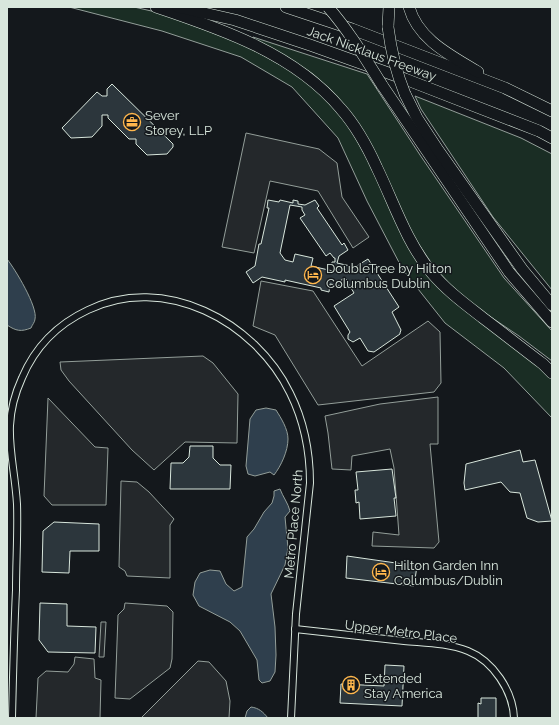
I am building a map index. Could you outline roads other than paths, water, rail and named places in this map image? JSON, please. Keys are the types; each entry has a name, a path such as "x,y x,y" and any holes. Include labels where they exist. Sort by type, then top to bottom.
{"highway":[{"path":"156,7 191,18 253,44 290,64 319,85 342,109 360,135 377,168 394,209 412,246 431,272 451,292 543,364 552,373"},
{"name":"Jack Nicklaus Freeway","path":"178,7 235,20 310,45 405,79 539,131 552,138"},
{"name":"Jack Nicklaus Freeway","path":"286,7 352,29 505,88 552,111"},
{"path":"328,7 355,43 509,272 552,322"},
{"path":"389,7 388,28 391,52 397,75 417,118 522,269 552,305"},
{"path":"409,7 410,13 419,28 444,52 505,88"}],"street":[{"name":"Metro Place North","path":"12,718 17,545 17,503 9,434 12,403 21,378 32,357 62,325 81,313 109,302 124,298 150,296 183,302 194,306 215,316 243,335 270,362 280,375 294,402 301,420 310,463 310,483 295,629 291,718"},
{"name":"Upper Metro Place","path":"295,629 443,645 468,651 479,657 498,675 509,695 514,710 514,718"}],"water":[{"path":"7,259 30,297 35,313 35,320 31,328 19,330 13,329 7,325"},
{"path":"266,408 276,410 278,413 287,431 288,444 284,458 274,475 270,472 255,476 248,474 246,466 250,419 256,410"},
{"path":"280,489 290,511 285,517 288,548 285,565 271,594 275,627 275,672 270,681 262,683 259,680 257,660 240,631 230,622 199,606 193,595 195,582 200,573 210,570 220,571 226,584 234,591 242,587 247,537 272,503 274,491"},
{"path":"251,707 261,711 268,718 245,718 247,711"}],"place":[{"name":"Sever Storey, LLP","path":"132,122"},
{"name":"DoubleTree by Hilton Columbus Dublin","path":"313,275"},
{"name":"Hilton Garden Inn Columbus/Dublin","path":"381,572"},
{"name":"Extended Stay America","path":"351,685"}]}
